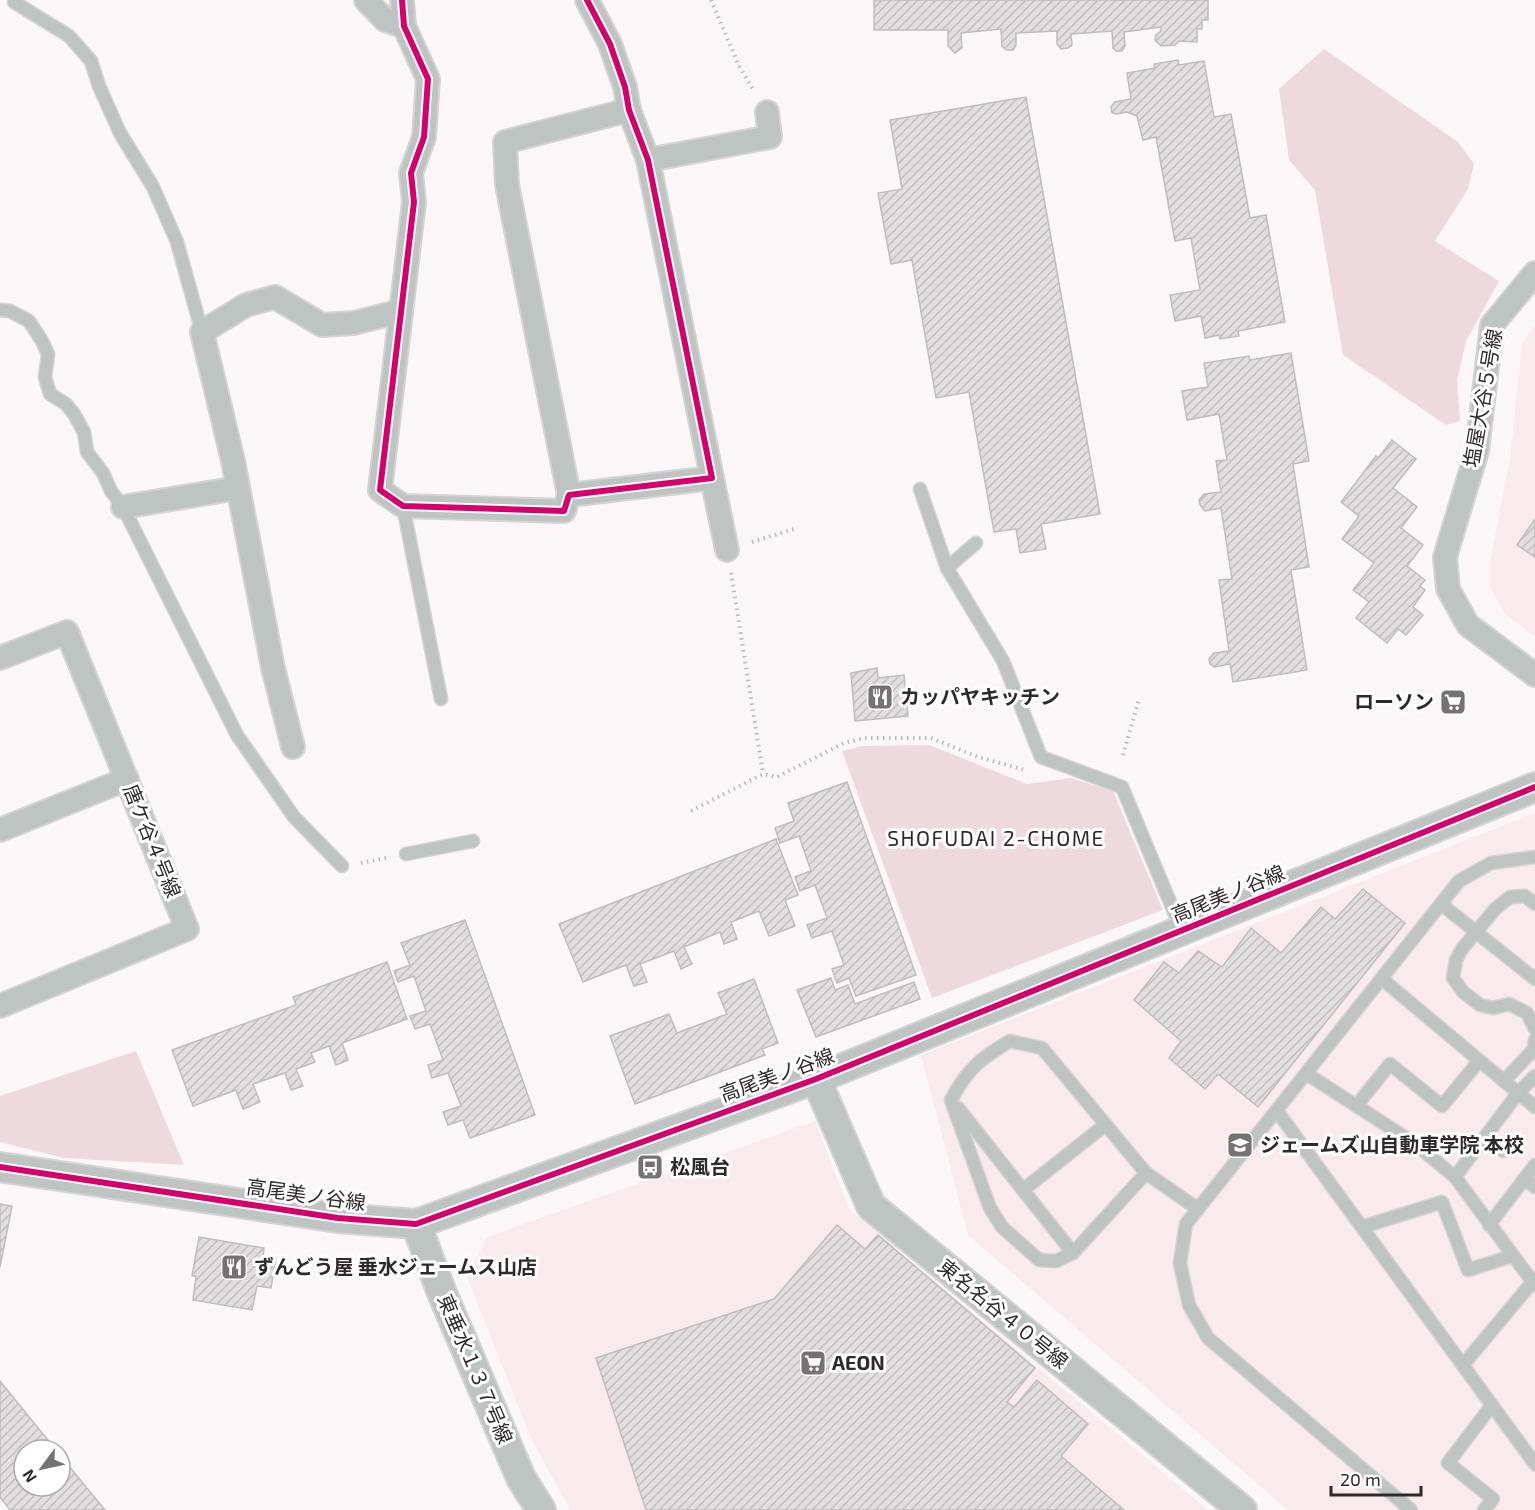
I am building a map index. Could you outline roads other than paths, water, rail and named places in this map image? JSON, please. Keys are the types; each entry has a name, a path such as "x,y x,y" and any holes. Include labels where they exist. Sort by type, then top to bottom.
{"street":[{"path":"366,0 385,20 404,26"},
{"path":"402,0 404,26 428,79 424,137 411,173 414,202 380,490 403,506 564,511 569,495 507,185 505,141 629,110"},
{"path":"587,0 610,44 625,87 629,110 648,160 727,550"},
{"path":"648,160 770,137 766,112"},
{"name":"塩屋大谷５号線","path":"1535,273 1492,325 1477,451 1445,556 1448,589 1468,625 1535,675"},
{"path":"293,747 273,668 238,488 202,332 246,305 274,297 322,325 354,323 401,311"},
{"path":"569,495 712,478"},
{"path":"123,507 238,488"},
{"name":"唐ケ谷４号線","path":"0,658 67,632 187,929 0,1006"},
{"path":"0,830 127,779"},
{"name":"高尾美ノ谷線","path":"0,1167 338,1218 416,1224 816,1079 1535,787"},
{"name":"東名名谷４０号線","path":"816,1079 871,1206 1242,1510"},
{"name":"東垂水１３７号線","path":"416,1224 442,1293 521,1478 540,1510"}],"lane":[{"path":"14,2 69,36 91,61 99,86 120,133 153,187 177,242 202,332"},
{"path":"0,310 10,311 29,321 42,341 48,354 45,377 50,394 66,404 84,432 87,452 103,473 111,491 123,507 237,735 294,817 342,867"},
{"path":"920,489 947,568 1003,661 1041,757 1122,787 1182,930"},
{"path":"403,506 441,699"},
{"path":"947,568 976,543"},
{"path":"406,854 473,840"},
{"path":"1411,1510 1208,1338 1189,1305 1180,1263 1186,1224 1459,881 1491,863 1535,857"},
{"path":"1535,904 1525,896 1510,897 1495,909 1462,949 1456,960 1453,978 1463,992 1480,1005 1493,1008 1509,1004 1527,1013 1535,1029"},
{"path":"1441,904 1535,979"},
{"path":"1382,980 1535,1107"},
{"path":"1504,1082 1534,1049 1535,1040"},
{"path":"1146,1173 1073,1253 1056,1261 1039,1260 1002,1227 990,1208 951,1100 963,1078 983,1057 1010,1041 1042,1048 1146,1173 1198,1209"},
{"path":"1356,1106 1390,1064 1442,1106 1479,1061"},
{"path":"1307,1074 1414,1143 1455,1177 1512,1256 1534,1282 1463,1365"},
{"path":"1455,1177 1518,1093 1535,1076"},
{"path":"951,1100 1073,1253"},
{"path":"1277,1110 1535,1464"},
{"path":"1023,1190 1105,1125"},
{"path":"1486,1136 1503,1151"},
{"path":"1490,1224 1535,1165"},
{"path":"1524,1179 1535,1187"},
{"path":"1362,1227 1442,1202 1468,1270 1512,1256"},
{"path":"1484,1510 1493,1498 1448,1463 1492,1405"}],"place":[{"name":"カッパヤキッチン","path":"880,697"},
{"name":"ローソン","path":"1453,702"},
{"name":"ジェームズ山自動車学院 本校","path":"1240,1145"},
{"name":"松風台","path":"650,1167"},
{"name":"ずんどう屋 垂水ジェームス山店","path":"234,1267"},
{"name":"AEON","path":"813,1363"}],"district":[{"name":"SHOFUDAI 2-CHOME","path":"996,839"}]}
